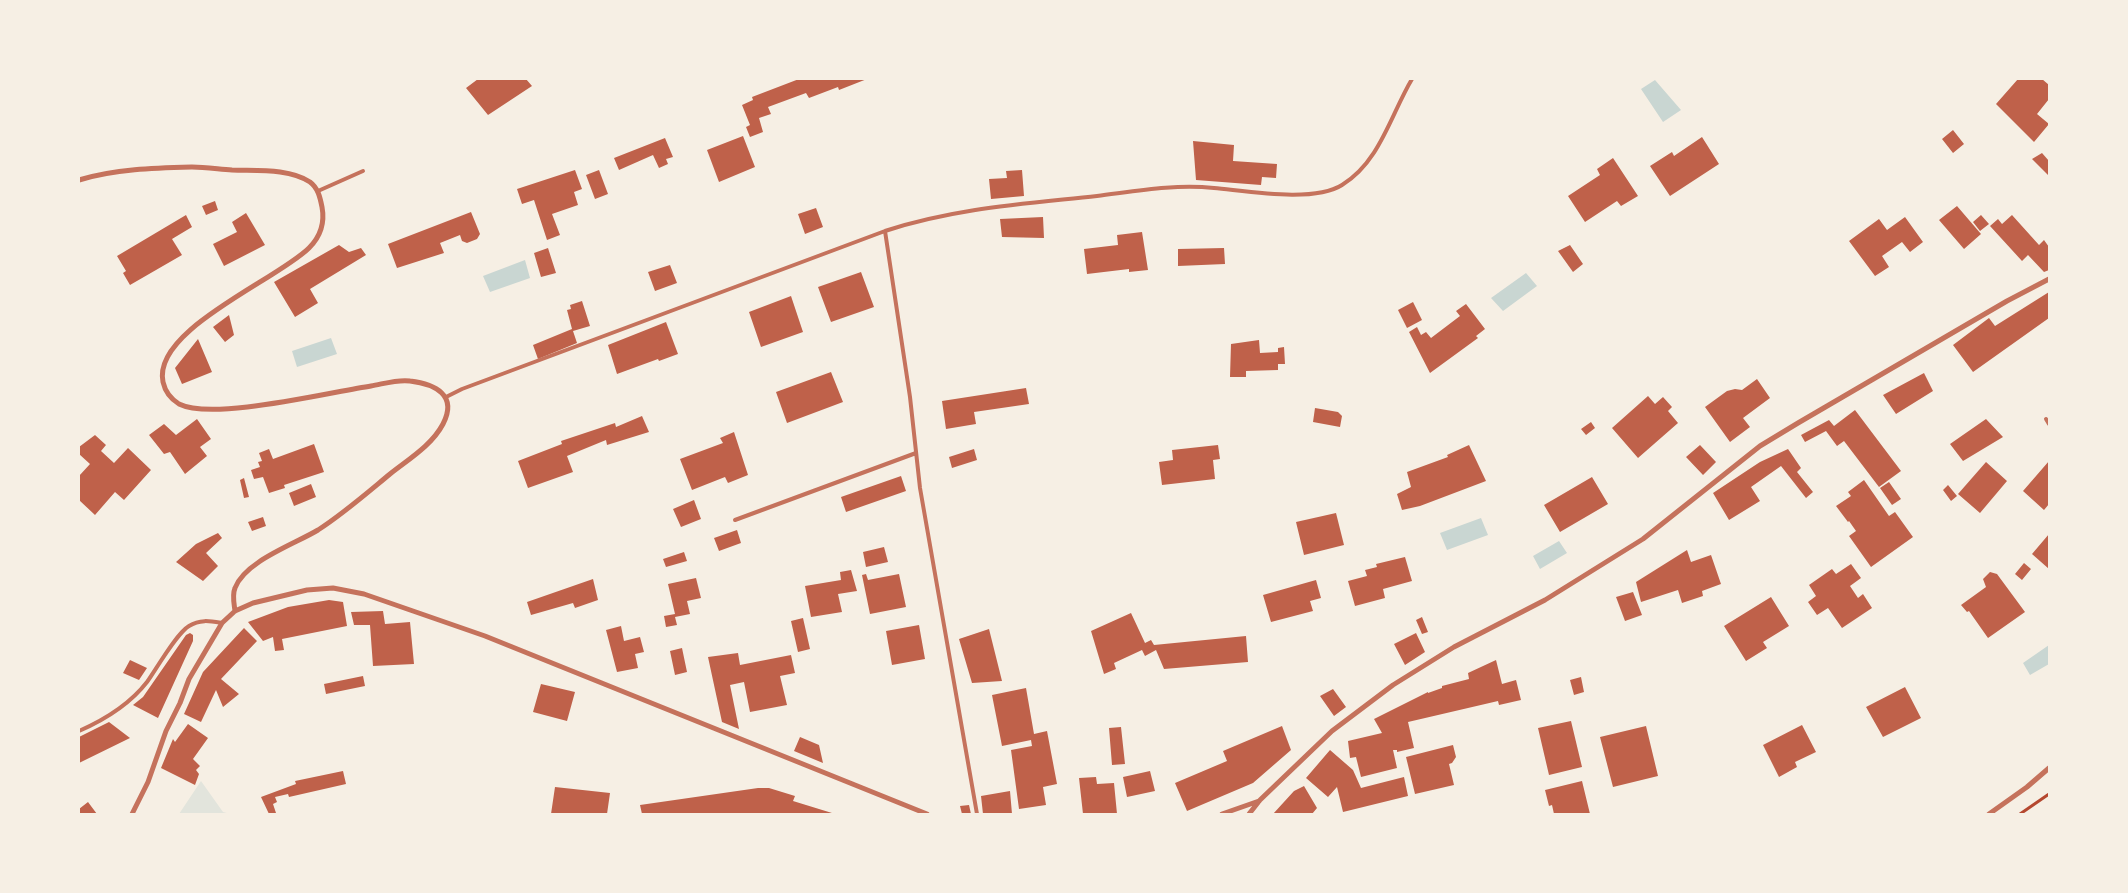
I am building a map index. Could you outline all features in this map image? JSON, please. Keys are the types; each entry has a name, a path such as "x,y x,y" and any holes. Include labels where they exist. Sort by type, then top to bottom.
{"street":[{"path":"79,180 96,175 138,170 204,167 293,175 311,183 318,191 323,214 319,235 298,257 245,291 179,339 169,353 162,379 171,398 181,404 206,409 230,409 407,380 440,389 446,397 448,411 445,421 434,439 354,504 318,530 270,554 246,573 235,587 233,598 235,610"},
{"path":"1249,814 1260,800 1332,731 1393,685 1454,646 1544,600 1643,539 1760,446 1790,427 2007,301 2049,279"},
{"path":"132,814 189,679 222,623 235,610 260,601 316,589 333,588 364,594 485,636 927,814"},
{"path":"1989,814 2027,787 2049,768"},
{"path":"1222,814 1260,800"}],"lane":[{"path":"446,397 885,231 934,216 977,208 1152,188 1192,186 1293,195 1334,189 1342,186 1354,175 1375,151 1412,79"},
{"path":"318,191 363,171"},
{"path":"885,231 895,288 929,542 977,814"},
{"path":"2046,420 2049,424"},
{"path":"735,520 916,453"},
{"path":"79,731 111,715 130,700 146,683 188,626 206,620 222,623"}],"path":[{"path":"2020,814 2049,794"}],"shaded area":[{"path":"1655,80 1681,110 1663,122 1641,89"},
{"path":"525,260 530,278 490,292 483,276"},
{"path":"1526,273 1537,286 1503,311 1491,298"},
{"path":"331,338 337,354 297,367 292,351"},
{"path":"1481,518 1488,535 1447,550 1440,533"},
{"path":"1559,541 1567,553 1540,569 1533,556"},
{"path":"2049,645 2049,664 2030,675 2023,663"},
{"path":"201,781 223,812 230,814 179,814"}],"building":[{"path":"478,79 526,79 532,86 488,115 466,88"},
{"path":"799,79 867,79 839,90 838,87 809,98 806,93 768,107 771,114 759,118 763,132 750,137 746,127 750,125 742,105 753,100 752,97"},
{"path":"2018,79 2042,79 2049,85 2049,99 2037,114 2049,124 2034,142 1996,104"},
{"path":"1953,130 1964,144 1953,153 1942,139"},
{"path":"743,136 755,167 719,182 707,150"},
{"path":"1702,137 1719,164 1670,196 1650,166 1672,152 1674,156"},
{"path":"665,138 673,157 666,159 668,164 659,168 653,155 619,170 614,158"},
{"path":"1193,141 1234,145 1233,161 1277,164 1276,178 1262,177 1261,185 1196,180"},
{"path":"2042,153 2049,161 2049,176 2032,159"},
{"path":"1613,158 1638,196 1621,206 1617,201 1585,222 1568,196 1600,175 1597,169"},
{"path":"575,170 582,189 574,192 578,205 552,214 560,235 547,240 534,200 522,204 517,189"},
{"path":"599,170 608,194 595,199 586,175"},
{"path":"1022,170 1024,196 991,199 989,179 1007,178 1006,171"},
{"path":"215,201 218,210 206,215 202,206"},
{"path":"1957,206 1981,234 1964,249 1939,220"},
{"path":"816,208 823,227 805,234 798,214"},
{"path":"471,212 480,234 477,239 467,243 462,241 460,235 440,243 444,253 397,268 388,244"},
{"path":"246,213 265,245 224,266 213,244 237,232 232,222"},
{"path":"186,215 192,227 172,239 182,255 130,285 123,273 126,271 117,256"},
{"path":"1981,215 1989,224 1980,231 1973,222"},
{"path":"2012,215 2039,245 2044,240 2049,247 2049,270 2044,272 2028,255 2022,261 1990,226 1998,219 2002,224"},
{"path":"1043,217 1044,238 1002,237 1000,219"},
{"path":"1905,217 1923,242 1910,252 1902,242 1882,256 1889,267 1875,276 1849,241 1879,219 1887,230"},
{"path":"1142,232 1148,270 1129,272 1129,269 1087,274 1084,249 1118,245 1117,235"},
{"path":"339,245 349,252 361,248 366,255 310,289 318,303 295,317 274,282"},
{"path":"1570,245 1583,264 1573,272 1558,251"},
{"path":"548,248 556,273 541,277 534,253"},
{"path":"1224,248 1225,264 1178,266 1178,249"},
{"path":"670,265 677,283 655,291 648,272"},
{"path":"861,272 874,307 831,322 818,287"},
{"path":"2049,292 2049,318 1973,372 1953,345 1989,318 1995,326"},
{"path":"791,296 803,332 761,347 749,312"},
{"path":"582,301 590,326 573,331 577,343 538,359 533,345 572,329 567,310 571,309 570,305"},
{"path":"1413,302 1422,320 1407,328 1398,310"},
{"path":"1466,304 1485,329 1476,336 1478,338 1430,373 1409,332 1417,327 1421,335 1426,332 1431,338 1460,316 1456,311"},
{"path":"229,315 234,335 225,342 213,327"},
{"path":"666,322 678,354 617,374 608,345"},
{"path":"198,339 212,372 182,384 175,368"},
{"path":"1259,340 1260,353 1278,352 1278,348 1284,347 1285,364 1278,364 1278,370 1246,371 1246,377 1230,377 1231,344"},
{"path":"831,372 843,402 787,423 776,392"},
{"path":"1924,373 1933,391 1896,414 1883,395"},
{"path":"1757,379 1770,398 1743,418 1750,427 1730,442 1705,407 1727,391 1742,390"},
{"path":"1026,388 1029,404 974,412 976,424 946,429 942,401"},
{"path":"1648,396 1655,404 1663,397 1672,407 1668,411 1678,423 1638,458 1612,428"},
{"path":"1315,408 1338,412 1342,416 1340,427 1313,422"},
{"path":"1855,410 1901,471 1879,487 1844,441 1837,446 1826,431 1805,442 1801,435 1829,420 1834,426"},
{"path":"642,416 649,432 607,445 606,440 567,456 573,472 528,488 518,461 562,444 561,441 615,423 616,427"},
{"path":"197,419 211,439 200,447 207,456 185,474 170,452 164,454 149,435 164,424 176,435"},
{"path":"1986,419 2003,437 1963,461 1950,444"},
{"path":"1591,422 1595,428 1586,435 1581,429"},
{"path":"734,432 748,475 728,483 725,477 692,490 680,459 723,443 720,438"},
{"path":"95,435 106,445 101,451 114,463 128,448 151,470 124,500 115,492 95,515 79,500 79,476 90,464 79,454 79,447"},
{"path":"314,444 324,472 284,485 285,488 269,493 263,477 254,479 251,470 260,467 258,462 262,461 259,453 269,449 273,459"},
{"path":"1218,445 1220,459 1213,460 1215,479 1162,485 1159,462 1173,460 1172,450"},
{"path":"1469,445 1486,481 1420,506 1402,510 1397,494 1411,487 1407,472 1448,457 1447,455"},
{"path":"1700,445 1716,462 1703,475 1686,457"},
{"path":"974,449 977,460 952,468 949,457"},
{"path":"1788,449 1801,468 1797,472 1813,492 1806,498 1781,466 1751,487 1760,501 1729,520 1713,493 1760,462"},
{"path":"2049,461 2049,504 2044,510 2023,491"},
{"path":"1986,462 2007,481 1980,513 1958,494"},
{"path":"901,476 906,491 846,512 841,497"},
{"path":"1592,477 1608,504 1560,532 1544,505"},
{"path":"244,478 249,497 244,498 240,480"},
{"path":"1864,480 1889,516 1895,512 1913,537 1871,567 1849,536 1856,531 1836,506 1851,496 1848,492"},
{"path":"1889,482 1901,499 1892,505 1880,488"},
{"path":"311,484 316,497 294,506 289,493"},
{"path":"1948,485 1957,496 1951,501 1943,490"},
{"path":"694,500 701,519 681,527 673,509"},
{"path":"1336,513 1344,545 1304,555 1296,522"},
{"path":"263,517 266,526 252,531 248,522"},
{"path":"737,530 741,543 719,551 714,538"},
{"path":"218,533 222,538 206,553 218,566 203,581 176,562 196,544"},
{"path":"2049,534 2049,569 2032,554"},
{"path":"884,547 888,562 866,567 863,552"},
{"path":"1687,550 1691,562 1711,555 1721,584 1702,591 1703,596 1682,603 1678,590 1641,602 1636,582"},
{"path":"684,552 687,561 666,567 663,559"},
{"path":"1405,557 1412,581 1383,589 1385,598 1355,606 1348,581 1367,576 1365,570 1377,567 1376,564"},
{"path":"2024,563 2031,569 2022,580 2015,574"},
{"path":"1851,564 1861,578 1850,586 1858,598 1863,594 1872,608 1842,628 1828,608 1817,615 1808,602 1816,596 1809,585 1832,569 1836,574"},
{"path":"851,570 857,591 838,594 842,612 811,617 805,586 841,580 840,572"},
{"path":"1990,572 1997,574 2025,612 1988,638 1969,611 1967,612 1961,605 1986,587 1983,579"},
{"path":"866,574 868,580 899,574 906,607 870,614 862,575"},
{"path":"696,578 701,598 687,601 690,614 675,617 677,625 666,627 664,616 675,614 668,584"},
{"path":"593,579 598,600 575,608 573,603 531,615 527,602"},
{"path":"1316,580 1321,598 1310,601 1313,611 1271,622 1263,595"},
{"path":"1633,592 1642,615 1625,621 1616,597"},
{"path":"1771,597 1789,626 1763,642 1767,648 1746,661 1724,626"},
{"path":"329,600 343,602 347,626 282,639 284,650 275,651 273,637 263,641 248,622 288,607"},
{"path":"383,611 385,624 410,622 414,664 373,666 370,625 354,625 351,612"},
{"path":"1131,613 1145,643 1151,640 1154,645 1246,636 1248,662 1164,669 1156,650 1145,656 1142,650 1114,663 1116,669 1104,674 1091,631"},
{"path":"1422,617 1428,632 1422,634 1416,620"},
{"path":"803,618 810,649 798,652 791,621"},
{"path":"919,625 925,659 892,665 886,631"},
{"path":"621,626 624,641 640,637 644,652 635,654 638,668 617,672 606,630"},
{"path":"244,628 257,641 221,679 239,694 223,707 216,690 201,722 184,714 203,672"},
{"path":"989,629 1002,681 972,683 959,639"},
{"path":"190,633 193,635 193,641 158,718 133,705 143,697 186,635"},
{"path":"1416,633 1425,652 1405,665 1394,644"},
{"path":"682,648 687,672 675,675 670,651"},
{"path":"738,653 740,665 791,655 795,673 780,676 787,705 750,712 744,682 730,685 739,729 722,722 708,657"},
{"path":"130,660 147,668 139,680 123,673"},
{"path":"1496,660 1502,684 1516,680 1521,700 1499,705 1498,701 1408,722 1414,748 1397,752 1397,750 1393,750 1397,768 1361,777 1356,757 1350,758 1348,741 1382,733 1374,719 1428,692 1442,688 1442,686 1469,679 1468,673"},
{"path":"363,676 365,686 326,694 324,684"},
{"path":"1581,677 1584,692 1574,695 1570,680"},
{"path":"541,684 575,692 567,721 533,712"},
{"path":"1905,687 1921,718 1883,737 1866,707"},
{"path":"1026,688 1034,734 1047,731 1057,784 1043,787 1046,805 1019,809 1011,750 1032,746 1031,740 1002,746 992,695"},
{"path":"1333,689 1346,707 1334,716 1320,696"},
{"path":"1571,721 1582,767 1549,775 1538,728"},
{"path":"109,722 130,738 79,763 79,737"},
{"path":"188,724 208,738 193,759 200,766 196,770 199,774 195,785 161,768 173,739 175,742"},
{"path":"1802,725 1816,752 1795,762 1797,767 1779,777 1763,745"},
{"path":"1282,726 1291,750 1253,783 1187,811 1175,783 1227,761 1223,751"},
{"path":"1646,726 1658,776 1613,787 1600,737"},
{"path":"1121,727 1125,764 1112,765 1109,728"},
{"path":"800,737 819,745 823,763 794,751"},
{"path":"1453,745 1456,757 1449,764 1454,785 1415,794 1406,757"},
{"path":"1330,750 1353,770 1361,788 1404,777 1408,796 1343,812 1337,787 1328,797 1306,778"},
{"path":"343,771 346,784 289,797 288,794 275,797 277,802 273,804 276,813 273,814 269,814 261,797 296,784 295,781"},
{"path":"1150,771 1155,791 1127,797 1123,777"},
{"path":"1096,777 1097,784 1114,783 1117,814 1083,814 1079,778"},
{"path":"1582,781 1590,814 1554,814 1552,805 1549,806 1545,790"},
{"path":"1304,786 1317,808 1312,814 1273,814 1294,791"},
{"path":"555,787 610,793 607,814 551,814"},
{"path":"769,788 795,796 793,801 832,814 642,814 640,805"},
{"path":"1010,791 1012,814 983,814 981,796"},
{"path":"88,802 97,814 79,814 79,809"},
{"path":"969,805 971,814 962,814 960,806"}]}
